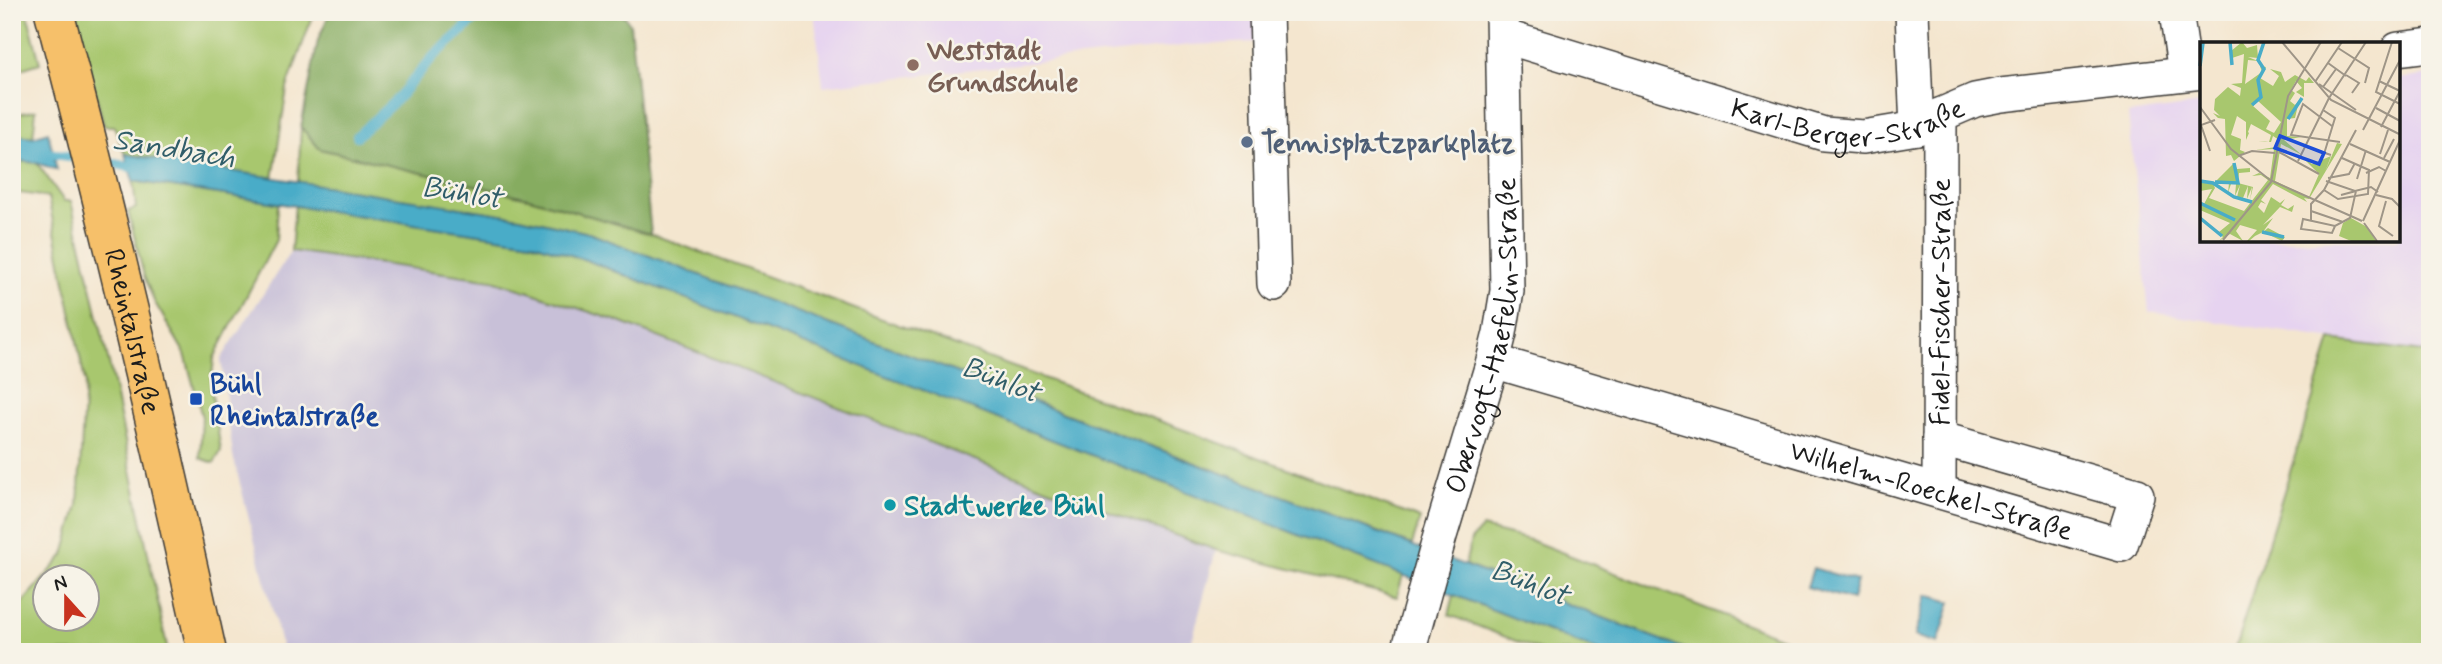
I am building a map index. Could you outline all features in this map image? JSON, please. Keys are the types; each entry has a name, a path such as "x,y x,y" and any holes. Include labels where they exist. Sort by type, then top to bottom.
{"main road":[{"name":"Rheintalstraße","path":"54,12 85,128 152,407 207,652"}],"street":[{"path":"1266,12 1274,284"},
{"name":"Fidel-Fischer-Straße","path":"1912,12 1928,121 1939,491"},
{"path":"2176,12 2194,73"},
{"name":"Karl-Berger-Straße","path":"1502,24 1824,134 1863,137 1928,121 1975,100 2194,73"},
{"name":"Obervogt-Haefelin-Straße","path":"1408,652 1493,361 1507,291 1502,24"},
{"path":"2400,49 2430,45"},
{"name":"Wilhelm-Roeckel-Straße","path":"1493,361 2121,545 2137,495 1939,438"}],"shaded area":[{"name":"Weststadt Grundschule","path":"814,12 1257,12 1258,42 1190,45 823,86"},
{"path":"2430,75 2430,353 2149,312 2128,114 2200,104 2200,242 2400,242 2400,79"},
{"path":"291,251 493,280 617,321 1070,497 1216,550 1189,652 283,652 233,456 221,359"}],"green space":[{"path":"12,12 27,12 40,63 12,72"},
{"path":"75,12 314,12 287,88 273,179 125,154 114,126 104,126"},
{"path":"330,12 622,12 630,24 651,234 533,199 320,149 301,127 318,40"},
{"path":"36,110 33,137 12,134 12,115"},
{"path":"301,127 320,149 533,199 651,234 1255,456 1420,519 1412,545 589,233 520,217 298,183"},
{"path":"12,160 37,163 64,201 71,201 111,372 168,652 12,652 12,615 32,592 32,632 102,632 102,562 58,562 64,555 78,505 85,382 48,197 12,192"},
{"path":"133,181 278,203 276,240 214,358 211,387 221,451 214,463 200,458 202,417 185,354 154,301 144,276 128,211 136,208"},
{"path":"295,205 531,242 586,260 1403,575 1397,597 1216,550 1070,497 617,321 493,280 291,251"},
{"path":"2331,340 2430,353 2430,652 2234,652"},
{"path":"1482,528 1530,540 1818,652 1693,652 1465,565 1471,540"},
{"path":"1454,595 1602,652 1544,652 1449,615"}],"water":[{"path":"48,132 57,170 37,163 12,160 12,134 33,137"},
{"path":"125,154 520,217 589,233 1693,652 1602,652 586,260 531,242 133,181"},
{"path":"1813,568 1857,581 1852,600 1807,587"},
{"path":"1927,595 1951,602 1938,643 1915,636"}],"waterway":[{"path":"357,136 396,100 433,57 483,12"},
{"name":"Sandbach","path":"12,148 82,158"},
{"name":"Sandbach","path":"101,161 141,169"}],"place":[{"name":"Weststadt Grundschule","path":"913,65"},
{"name":"Tennisplatzparkplatz","path":"1247,142"},
{"name":"Bühl Rheintalstraße","path":"196,399"},
{"name":"Stadtwerke Bühl","path":"890,505"}],"water label":[{"name":"Bühlot","path":"462,192"},
{"name":"Bühlot","path":"1001,379"},
{"name":"Bühlot","path":"1530,582"}]}
